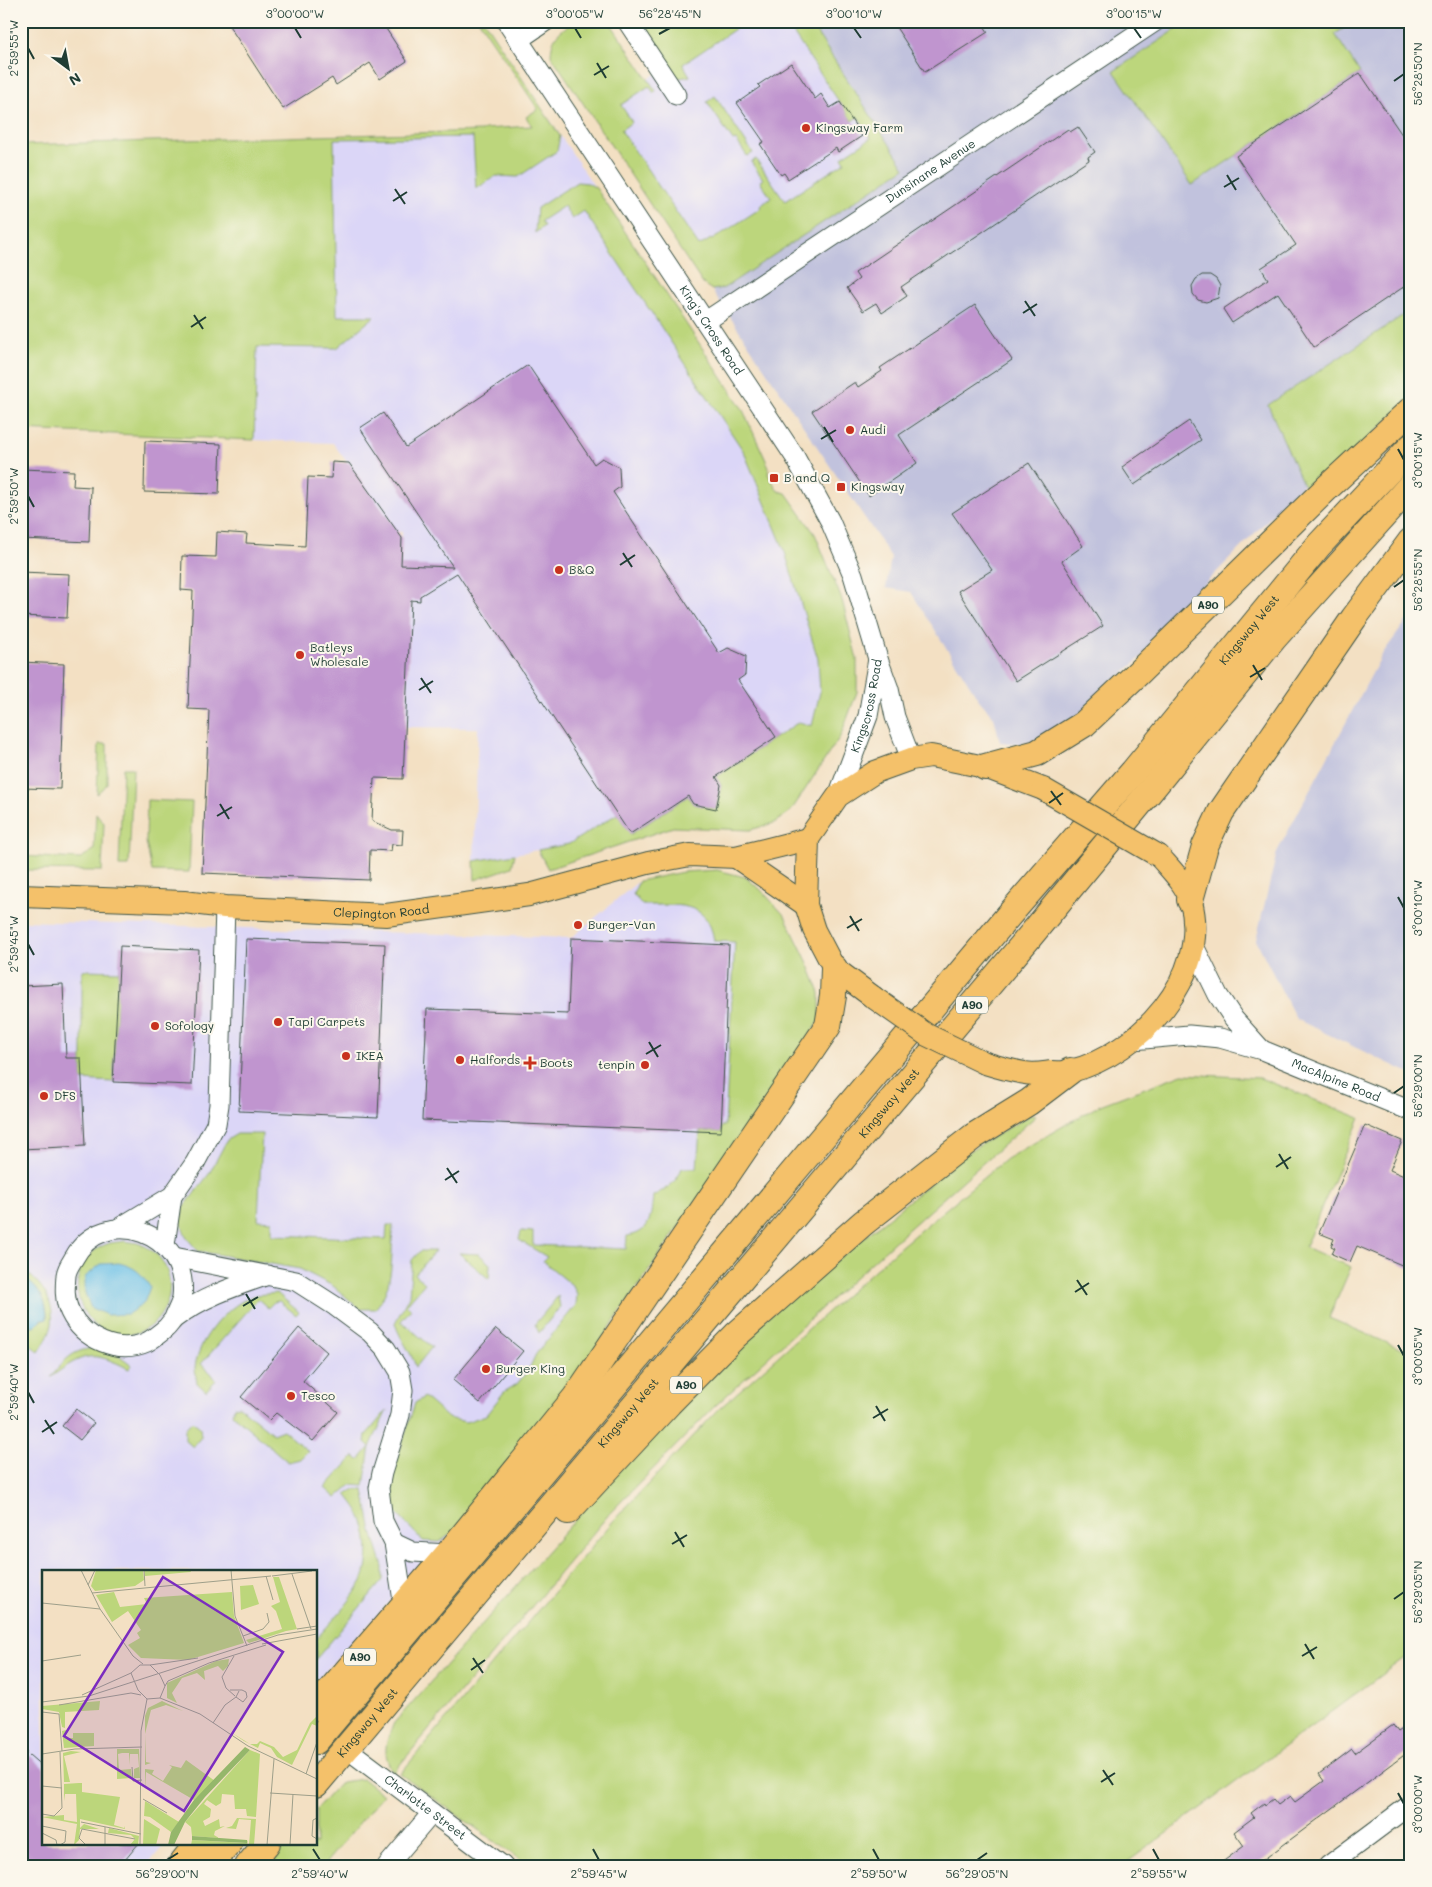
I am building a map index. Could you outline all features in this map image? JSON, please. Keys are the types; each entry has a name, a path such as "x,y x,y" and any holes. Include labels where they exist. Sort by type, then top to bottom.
{"highway":[{"name":"A90","path":"985,767 1037,752 1084,724 1144,668 1328,487 1411,410"},
{"name":"Kingsway West","path":"318,1739 1009,915 1133,772 1319,545 1411,447"},
{"name":"Kingsway West","path":"318,1782 1044,920 1274,638 1411,485"},
{"path":"1190,900 1205,846 1222,812 1354,618 1411,541"},
{"name":"A90","path":"318,1705 404,1607 575,1398 828,1026 833,996 834,968"},
{"name":"A90","path":"346,1748 669,1403 736,1335 863,1223 974,1136 1029,1102 1070,1071"},
{"path":"180,1866 197,1844"},
{"path":"209,1866 228,1844"},
{"path":"248,1866 266,1844"}],"main road":[{"path":"931,756 985,767 1043,789 1158,856 1178,877 1190,900 1195,921 1194,946 1180,986 1157,1016 1133,1040 1105,1058 1070,1071 1027,1074 985,1064 928,1035 834,968 814,930 806,905 808,839 838,796 875,772 911,759 931,756"},
{"name":"Clepington Road","path":"21,896 184,902 225,907 386,916 529,895 648,863 690,856 736,857 808,839"},
{"path":"736,857 806,905"}],"street":[{"name":"King's Cross Road","path":"506,21 795,457 830,521 853,575 878,658"},
{"path":"518,40 546,21"},
{"path":"627,21 676,95"},
{"name":"Dunsinane Avenue","path":"706,321 1156,21"},
{"name":"Kingscross Road","path":"878,658 890,689 896,717 911,759"},
{"name":"Kingscross Road","path":"838,796 868,716 878,658"},
{"path":"172,1196 170,1251 182,1277 182,1298 174,1318 166,1329 146,1342 122,1346 105,1344 90,1336 78,1325 69,1311 64,1292 67,1270 78,1250 89,1239 103,1232 119,1228 172,1196 195,1163 216,1124 219,1104 225,907"},
{"name":"MacAlpine Road","path":"1194,946 1218,995 1234,1019 1262,1050"},
{"name":"MacAlpine Road","path":"1133,1040 1189,1034 1220,1038 1262,1050 1411,1111"},
{"path":"119,1228 144,1232 170,1251 296,1281 356,1321 386,1348 400,1372 403,1390 400,1415 379,1488 383,1521 394,1543 404,1607"},
{"path":"174,1318 205,1299 269,1274"},
{"path":"394,1543 413,1552 448,1554"},
{"name":"Charlotte Street","path":"346,1748 504,1866"},
{"path":"1328,1866 1411,1804"},
{"path":"387,1866 432,1813"}],"shaded area":[{"path":"734,21 794,21 882,154 700,258 598,113"},
{"path":"809,21 1411,21 1411,358 1298,471 1303,484 1153,637 1148,651 1065,727 1042,740 1020,744 1000,742 994,717 979,700 911,592 886,588 891,557 712,290 724,288 905,168"},
{"path":"550,120 742,408 769,467 768,474 778,491 786,493 815,534 842,600 857,659 857,692 841,735 791,811 774,823 750,830 673,827 548,869 537,850 474,861 478,728 406,727 411,600 420,600 401,565 402,532 391,531 391,522 333,443 254,440 257,347 337,348 374,316 337,316 334,139 482,131 485,129 532,126"},
{"path":"1411,615 1411,1074 1296,1019 1256,940 1277,852 1383,653"},
{"path":"717,870 745,877 760,889 785,916 820,993 456,1531 318,1679 318,1570 42,1570 42,1844 165,1844 146,1866 21,1866 21,921 571,938 639,881 683,872"}],"green space":[{"path":"479,21 484,21 560,136 557,151 518,177 496,176 476,189 473,137 334,139 337,316 375,316 337,348 257,347 254,440 21,430 21,145 482,131 485,129 532,126 526,117 538,109"},
{"path":"575,21 609,21 656,91 654,93 649,86 621,105 632,122 621,130 699,246 712,240 761,208 760,206 771,198 760,181 763,179 751,162 756,159 785,201 845,162 842,157 871,138 858,117 852,121 785,21 809,21 905,168 724,288 712,290 703,284 551,55 553,43 557,35"},
{"path":"637,21 747,21 683,64 690,76 675,79"},
{"path":"1189,21 1355,21 1335,34 1360,73 1192,185 1114,71"},
{"path":"715,96 753,153 747,156 736,140 733,141 707,102"},
{"path":"577,182 588,183 596,188 742,408 769,467 768,474 778,491 786,493 815,534 842,600 857,659 857,692 841,735 791,811 774,823 750,830 673,827 548,869 538,850 569,844 617,814 631,834 688,796 693,804 716,809 721,785 716,777 799,722 812,726 820,692 818,659 784,549 744,452 584,211 572,219 564,206 541,221 544,226 535,233 537,208"},
{"path":"1411,310 1411,398 1310,493 1303,484 1268,405"},
{"path":"99,744 107,744 107,784 97,794"},
{"path":"123,768 133,768 129,866 119,866"},
{"path":"147,800 192,802 189,872 152,871 146,842"},
{"path":"96,813 104,823 102,871 21,870 21,856 79,859 94,850"},
{"path":"515,854 512,867 475,880 474,861"},
{"path":"717,870 745,877 760,889 785,916 820,993 820,1020 526,1450 456,1531 439,1542 423,1541 394,1511 392,1475 415,1403 424,1397 448,1418 466,1422 486,1415 504,1392 517,1384 529,1369 536,1354 576,1305 577,1294 572,1285 543,1261 547,1257 519,1240 521,1231 533,1232 533,1245 626,1249 627,1236 641,1231 648,1222 653,1196 674,1182 682,1168 697,1168 700,1131 721,1132 722,1126 725,1126 735,942 714,941 711,927 705,917 697,911 678,905 642,905 633,894 639,881 683,872"},
{"path":"82,970 119,971 113,1082 82,1080"},
{"path":"1182,1074 1260,1078 1360,1118 1305,1247 1351,1267 1329,1318 1411,1353 1411,1653 1122,1866 529,1866 400,1774 615,1519 719,1409 900,1247 1006,1159 1100,1105"},
{"path":"1030,1115 1036,1116 895,1241 715,1406 610,1513 393,1773 387,1760 386,1748 388,1736 394,1723 676,1407 771,1314 967,1153"},
{"path":"237,1134 262,1134 258,1220 272,1221 272,1235 386,1239 387,1225 393,1225 389,1280 386,1291 375,1309 360,1309 333,1286 300,1269 198,1251 186,1237 181,1224 183,1208 209,1174 227,1140"},
{"path":"125,1241 140,1244 150,1249 159,1257 165,1265 170,1286 166,1306 155,1322 136,1333 116,1335 99,1328 87,1316 80,1301 77,1283 81,1267 92,1252 110,1243"},
{"path":"420,1251 435,1251 415,1274 425,1283 406,1305 411,1309 401,1321 432,1347 416,1367 395,1323 409,1296 412,1260"},
{"path":"459,1253 479,1254 490,1264 489,1279"},
{"path":"21,1270 40,1285 49,1300 51,1308 51,1328 39,1352 21,1338 21,1326 47,1319 46,1305 37,1289 21,1276"},
{"path":"277,1293 299,1312 296,1315 279,1301 274,1302 268,1308 258,1299 201,1364 216,1380 206,1391 197,1383 195,1367 202,1344 209,1333 226,1313 246,1299 257,1295"},
{"path":"558,1296 560,1307 539,1333 535,1324"},
{"path":"95,1348 116,1353 132,1365 129,1369 106,1359 88,1357 72,1363 51,1377 69,1357 80,1351"},
{"path":"239,1406 273,1434 283,1430 308,1451 300,1459 288,1462 232,1414 234,1407"},
{"path":"387,1410 370,1447 365,1442 366,1435"},
{"path":"192,1421 200,1427 201,1437 193,1447 185,1440 185,1429"},
{"path":"370,1447 364,1486 351,1485 336,1498 325,1488 354,1456 359,1460"},
{"path":"353,1490 364,1490 372,1532 383,1567 383,1580 318,1657 318,1637 352,1596 362,1581 367,1565 368,1547 365,1528 358,1510 346,1494"},
{"path":"363,1779 383,1795 323,1866 267,1866 286,1844 318,1844 318,1808 341,1782"}],"water":[{"path":"119,1263 137,1271 144,1277 150,1287 144,1303 128,1314 107,1315 91,1308 85,1293 85,1277 101,1264"},
{"path":"21,1276 37,1289 45,1304 47,1319 41,1320 34,1327 21,1326"}],"building":[{"path":"226,21 381,21 407,61 380,79 370,63 336,85 332,78 283,109"},
{"path":"892,21 981,21 988,32 925,72"},
{"name":"Kingsway Farm","path":"791,63 815,99 821,94 830,108 840,102 862,136 838,152 836,148 788,179 784,173 781,175 760,144 764,142 737,103 760,87 758,85"},
{"path":"1360,73 1411,148 1411,282 1314,347 1278,293 1232,323 1223,309 1268,279 1261,268 1296,245 1236,156"},
{"path":"1078,127 1095,152 1088,157 1089,160 901,287 907,296 882,313 876,303 863,311 847,288 859,279 855,273 1068,129 1070,132"},
{"path":"1202,275 1210,275 1216,279 1220,286 1218,298 1206,302 1198,300 1193,294 1192,286 1196,279"},
{"path":"975,305 1012,360 899,435 917,463 869,496 812,411 855,382 858,387 882,371 880,368"},
{"path":"528,365 594,464 602,458 619,467 620,487 613,492 719,653 728,648 746,656 745,675 738,680 776,737 716,777 721,785 716,809 693,804 688,796 630,834 457,573 420,596 420,601 411,600 403,779 374,778 372,821 392,830 403,830 402,845 392,844 391,851 370,850 369,880 202,873 209,710 188,709 193,591 181,590 182,556 216,557 217,532 247,534 246,543 305,546 308,477 331,478 332,462 349,463 402,538 401,565 453,567 360,428 383,413 406,447"},
{"path":"1189,421 1201,440 1134,485 1122,467"},
{"path":"145,441 221,444 219,494 144,492"},
{"path":"1029,463 1083,546 1062,561 1103,626 1016,681 958,591 992,570 952,513"},
{"path":"21,469 74,471 73,486 91,487 89,542 21,539"},
{"path":"21,572 69,574 67,618 21,616"},
{"path":"21,662 64,664 60,789 21,788"},
{"name":"tenpin","path":"571,938 729,945 721,1132 422,1120 427,1009 568,1014"},
{"path":"246,939 385,944 378,1117 239,1111"},
{"name":"Sofology","path":"120,946 199,950 192,1085 113,1082"},
{"name":"DFS","path":"63,984 66,1058 81,1058 85,1146 21,1149 21,986"},
{"path":"1365,1125 1402,1141 1390,1170 1411,1179 1411,1269 1357,1246 1350,1262 1332,1254 1335,1248 1331,1246 1334,1239 1319,1233"},
{"path":"299,1328 327,1352 303,1381 338,1412 313,1441 276,1413 269,1420 241,1397"},
{"name":"Burger King","path":"496,1329 523,1351 480,1403 453,1380"},
{"path":"76,1409 94,1423 80,1440 62,1426"},
{"path":"1411,1723 1411,1750 1255,1866 1217,1866 1244,1846 1234,1832 1254,1817 1251,1813 1264,1803 1265,1805 1273,1799 1278,1805 1290,1796 1295,1802 1324,1781 1319,1774 1352,1749 1355,1753 1393,1725 1398,1732"},
{"path":"21,1748 42,1766 42,1844 138,1844 120,1866 21,1866"}],"place":[{"name":"Kingsway Farm","path":"806,128"},
{"name":"Audi","path":"850,430"},
{"name":"B and Q","path":"774,478"},
{"name":"Kingsway","path":"841,487"},
{"name":"B&Q","path":"559,570"},
{"name":"Batleys Wholesale","path":"300,655"},
{"name":"Burger-Van","path":"578,925"},
{"name":"Tapi Carpets","path":"278,1022"},
{"name":"Sofology","path":"155,1026"},
{"name":"IKEA","path":"346,1056"},
{"name":"Halfords","path":"460,1060"},
{"name":"Boots","path":"530,1063"},
{"name":"tenpin","path":"645,1065"},
{"name":"DFS","path":"44,1096"},
{"name":"Burger King","path":"486,1369"},
{"name":"Tesco","path":"291,1396"}]}
